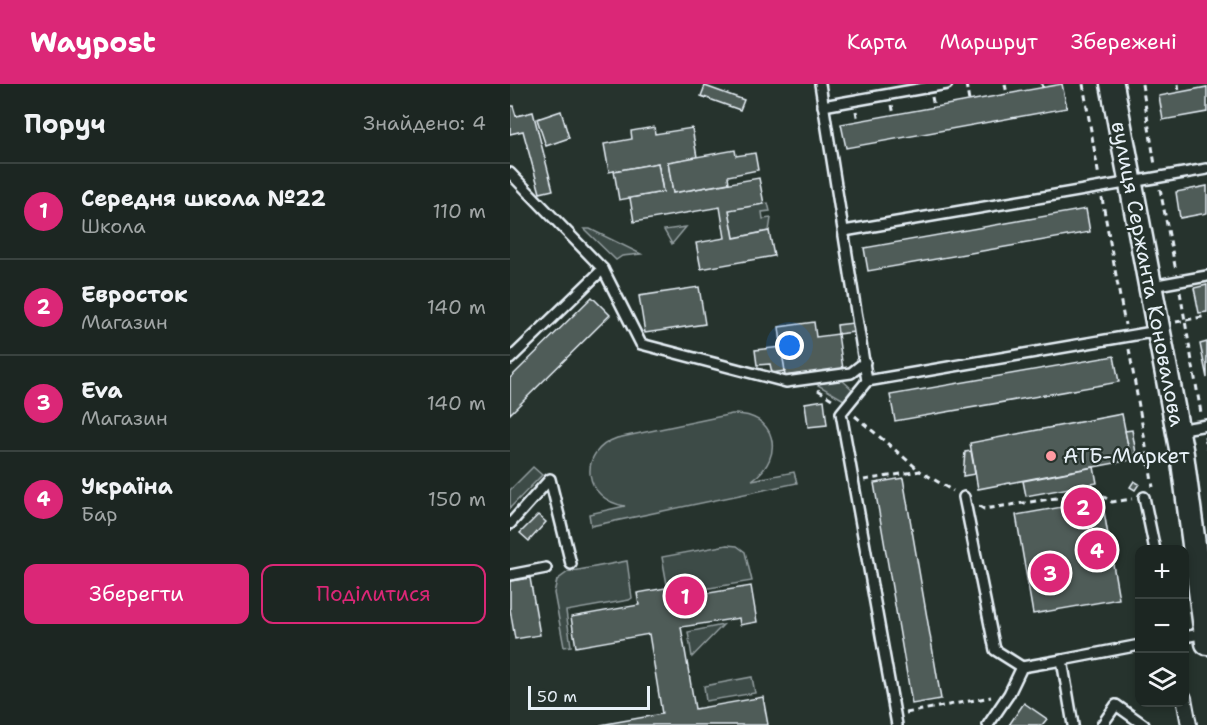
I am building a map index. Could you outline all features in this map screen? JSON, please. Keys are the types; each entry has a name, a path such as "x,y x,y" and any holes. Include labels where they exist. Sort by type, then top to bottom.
{"street":[{"name":"вулиця Сержанта Коновалова","path":"1112,84 1177,430 1199,514 1201,636"},
{"path":"1199,514 1207,561"},
{"path":"1187,707 1190,725"}],"lane":[{"path":"820,84 867,381"},
{"path":"823,106 947,84"},
{"path":"844,231 1207,169"},
{"path":"510,173 603,269 641,344 786,382 851,373 865,362"},
{"path":"510,359 603,269"},
{"path":"1150,287 1207,276"},
{"path":"896,720 841,413 867,381 1127,336 1158,328"},
{"path":"1177,430 1205,425"},
{"path":"510,524 550,479 570,564"},
{"path":"964,497 995,650 1022,667 1135,646"},
{"path":"1144,497 1154,545"},
{"path":"510,575 546,568"},
{"path":"1062,660 1073,725"},
{"path":"988,725 1009,694 1022,667"},
{"path":"1102,725 1116,705 1144,725"}],"path":[{"path":"966,84 969,101"},
{"path":"1005,84 1007,94"},
{"path":"801,380 846,408 920,471 984,509 1096,492 1112,502 1154,496 1083,84"},
{"path":"1142,84 1157,178 1205,425 1207,448"},
{"path":"1178,84 1179,92"},
{"path":"1158,328 1207,316"},
{"path":"853,482 920,471"},
{"path":"896,720 1009,694"}],"shaded area":[{"path":"768,203 770,211 762,212 763,219 771,218 769,231 734,238 729,210"},
{"path":"686,227 672,244 664,230"},
{"path":"584,229 590,229 641,254 622,256 616,260"},
{"path":"842,380 852,389 844,400 816,384"},
{"path":"732,414 747,415 758,420 767,428 771,438 772,448 769,460 763,470 752,480 794,472 797,483 591,526 589,514 625,506 611,502 601,495 590,475 595,454 604,445 617,438"},
{"path":"533,467 542,475 510,508 510,490"},
{"path":"727,545 737,546 745,552 752,581 673,594 668,590 662,557"},
{"path":"627,561 632,598 566,611 571,646 564,647 554,593 557,580 568,572"},
{"path":"723,625 692,657 688,632"},
{"path":"752,677 755,693 706,701 704,686"}],"building":[{"path":"1062,84 1067,108 846,148 841,124"},
{"path":"705,86 744,100 740,110 701,96"},
{"path":"1207,87 1207,112 1163,120 1159,96"},
{"path":"510,106 513,106 516,116 533,112 553,190 540,193 523,131 510,134"},
{"path":"561,111 569,138 546,146 537,119"},
{"path":"654,127 655,134 692,128 697,157 668,162 673,193 759,178 764,204 729,210 734,238 769,231 774,256 701,269 696,243 725,238 720,207 634,222 630,198 663,192 658,163 609,172 604,144 632,139 631,131"},
{"path":"735,150 736,156 755,153 758,170 728,176 729,183 673,193 668,162"},
{"path":"658,163 663,192 619,200 614,171"},
{"path":"1207,186 1207,213 1180,218 1176,192"},
{"path":"1086,209 1090,232 868,271 864,248"},
{"path":"1207,285 1207,312 1199,313 1194,288"},
{"path":"699,287 705,324 645,333 639,296"},
{"path":"592,297 610,315 510,414 510,378"},
{"path":"814,322 816,337 838,334 843,369 785,376 779,327"},
{"path":"853,323 854,332 838,334 837,325"},
{"path":"1207,342 1207,378 1200,344"},
{"path":"781,347 785,371 772,373 770,364 757,365 755,350"},
{"path":"1114,356 1119,382 895,421 890,395"},
{"path":"824,400 827,425 808,427 805,403"},
{"name":"АТБ-Маркет","path":"1122,414 1131,460 978,489 970,443"},
{"path":"1132,430 1137,459 1131,460 1125,431"},
{"path":"971,451 975,474 963,476 965,452"},
{"path":"1094,467 1097,483 1026,496 1023,481"},
{"path":"903,478 941,699 912,704 874,483"},
{"path":"1134,481 1139,484 1135,490 1130,487"},
{"path":"1102,500 1119,599 1033,614 1016,515"},
{"path":"538,515 546,522 529,541 520,533"},
{"path":"530,578 540,635 515,639 510,609 510,581"},
{"path":"751,586 757,622 740,625 739,618 681,627 695,709 763,697 768,725 600,725 662,714 649,634 576,647 571,617 639,605 637,593 665,588 667,600"},
{"path":"1024,703 1047,719 1042,725 1009,725"}],"place":[{"name":"АТБ-Маркет","path":"1051,456"},
{"name":"Евросток","path":"1083,507"},
{"name":"Україна","path":"1097,550"},
{"name":"Eva","path":"1050,573"},
{"name":"Середня школа №22","path":"685,596"}]}
